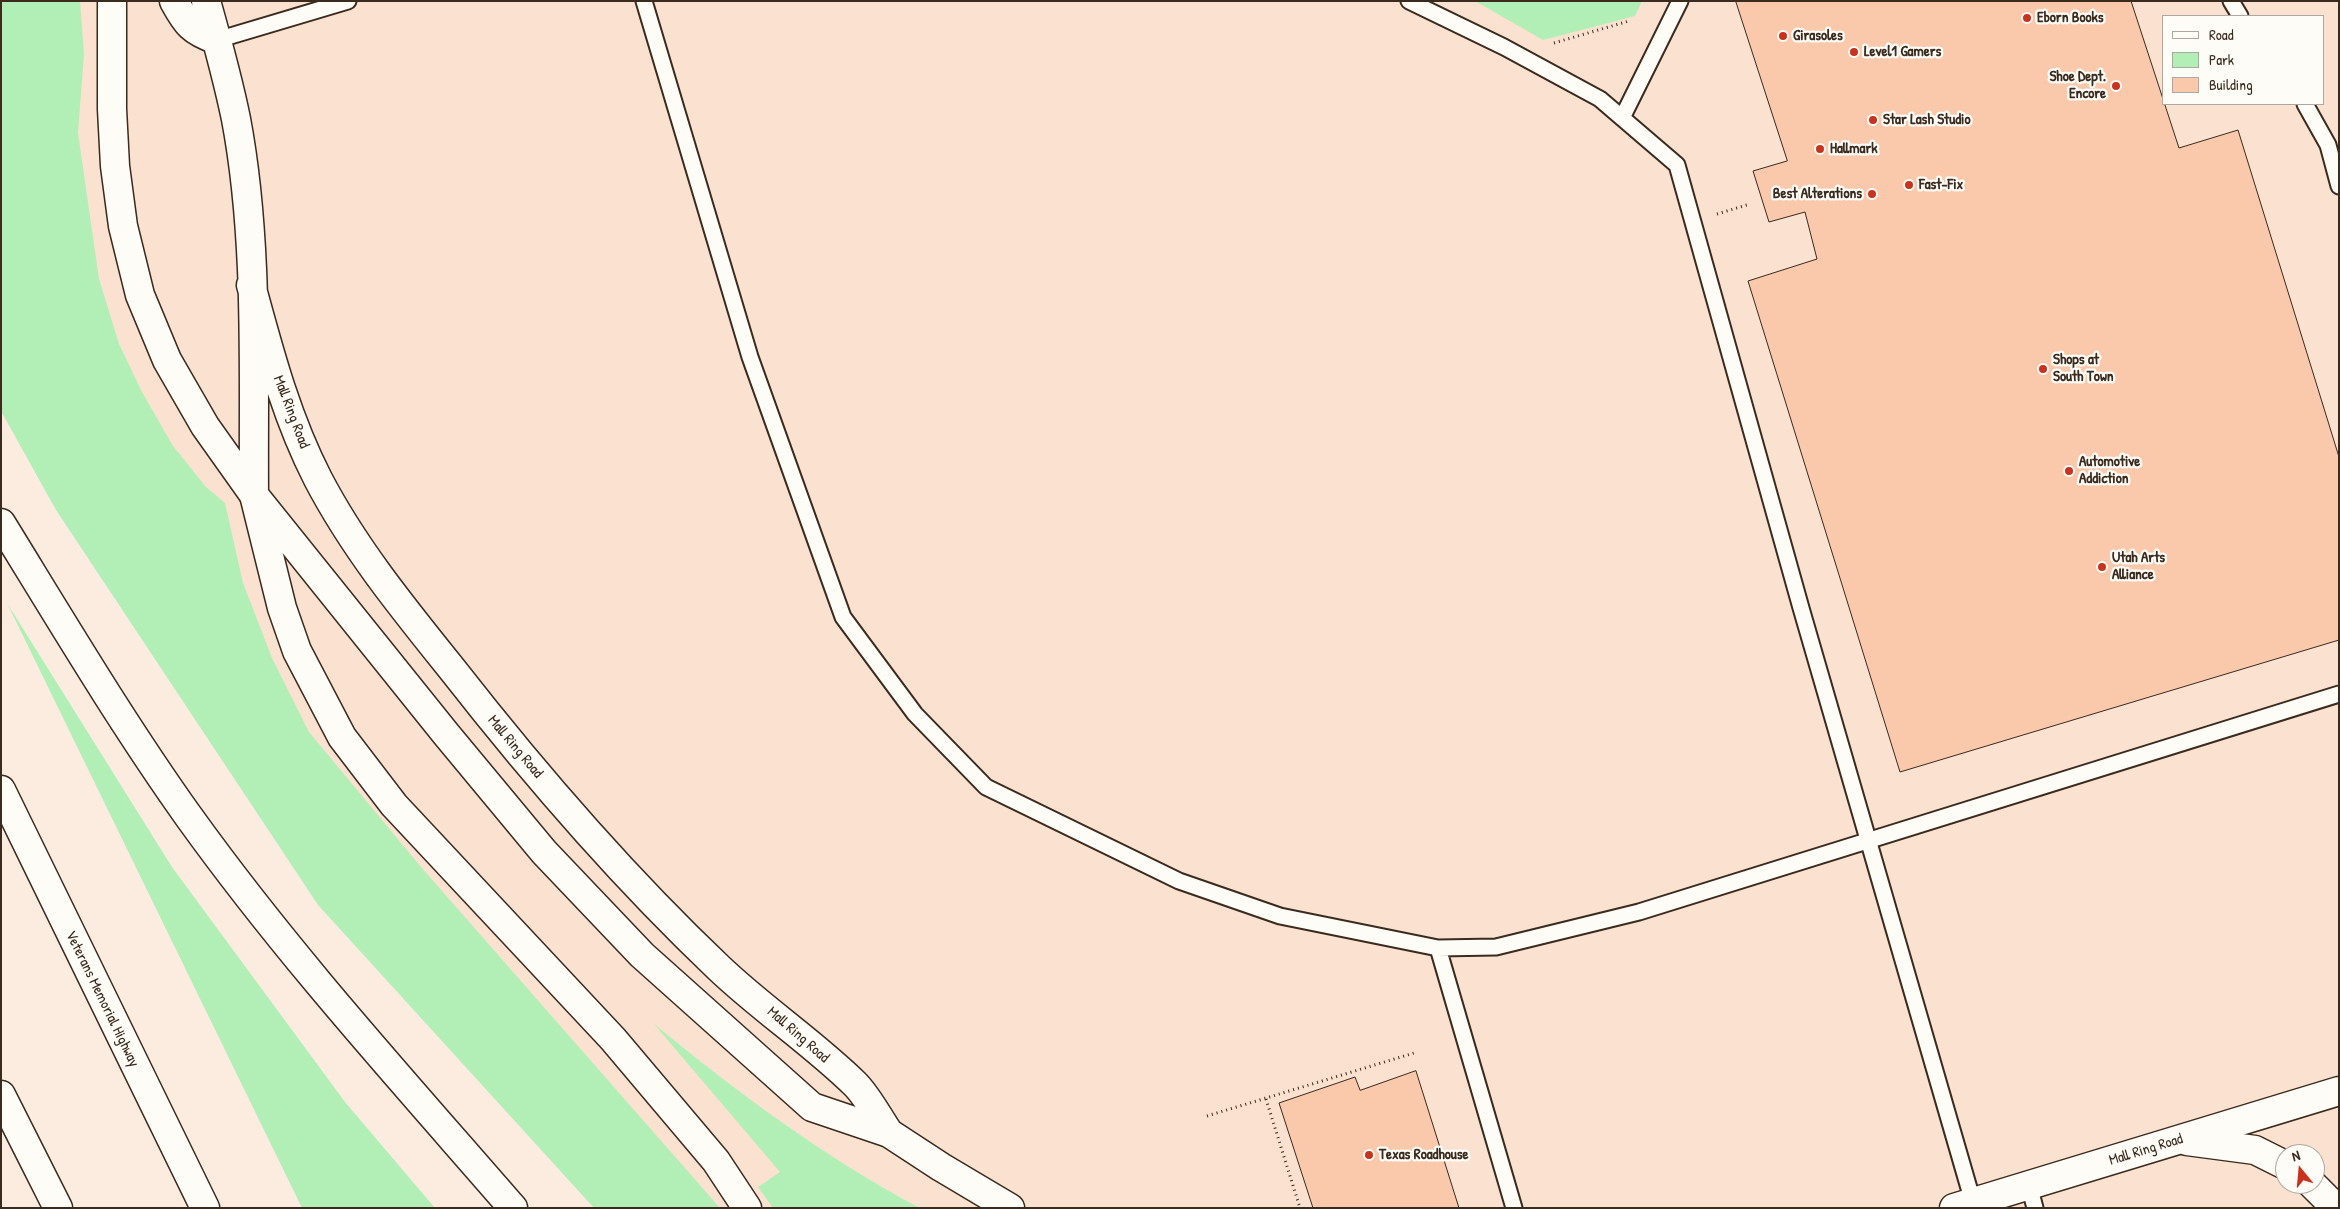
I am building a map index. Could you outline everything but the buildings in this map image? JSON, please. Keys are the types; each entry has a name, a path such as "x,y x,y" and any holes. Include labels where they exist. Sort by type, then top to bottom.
{"main road":[{"name":"Mall Ring Road","path":"112,1 112,109 115,166 123,226 140,295 167,360 205,426 254,495 446,734 526,830 642,955 812,1107 889,1132 941,1167 1010,1208"},
{"path":"174,1 183,19 198,34 217,40"},
{"name":"Mall Ring Road","path":"206,1 236,120 247,202 251,284 254,495"},
{"name":"Mall Ring Road","path":"251,284 276,377 294,425 314,469 356,544 401,605 498,729 604,850 720,968 857,1086 889,1132"},
{"path":"254,495 282,608 297,651 342,737 394,805 613,1039 716,1160 747,1208"},
{"path":"1,523 118,710 199,831 268,922 343,1013 513,1208"},
{"name":"Veterans Memorial Highway","path":"1,790 205,1208"},
{"name":"Mall Ring Road","path":"1959,1206 2032,1197 2178,1140 2339,1091"},
{"path":"1,1095 58,1208"},
{"path":"2178,1140 2255,1150 2275,1160"},
{"path":"2322,1194 2336,1208"}],"lane":[{"path":"217,40 348,1"},
{"path":"644,1 750,357 843,617 915,714 986,786 1179,881 1280,916 1438,948 1496,947 1639,912 2339,694"},
{"path":"1409,1 1504,47 1600,99 1676,165 1868,842 1959,1206"},
{"path":"1622,118 1680,1"},
{"path":"2231,1 2239,15"},
{"path":"2306,105 2333,144 2339,186"},
{"path":"1438,948 1514,1208"}],"path":[{"path":"1549,44 1629,21"},
{"path":"1714,214 1750,204"},
{"path":"1207,1116 1414,1053"},
{"path":"1266,1098 1300,1208"}],"shaded area":[{"name":"Shops at South Town","path":"1,1 2339,1 2339,1208 652,1208 1,330"}],"green space":[{"path":"1,1 80,1 84,54 78,133 99,279 119,344 142,392 173,446 206,487 225,503 243,583 272,658 309,732 421,867 720,1208 594,1208 318,905 56,510 1,411"},
{"path":"1475,1 1642,1 1635,16 1543,40"},
{"path":"7,603 172,867 345,1102 435,1208 302,1208"},
{"path":"654,1024 782,1123 850,1168 920,1208 773,1208 758,1187 780,1172"}],"place":[{"name":"Eborn Books","path":"2027,18"},
{"name":"Girasoles","path":"1783,36"},
{"name":"Level1 Gamers","path":"1854,52"},
{"name":"Shoe Dept. Encore","path":"2116,86"},
{"name":"Star Lash Studio","path":"1873,120"},
{"name":"Hallmark","path":"1820,149"},
{"name":"Fast-Fix","path":"1909,185"},
{"name":"Best Alterations","path":"1872,194"},
{"name":"Shops at South Town","path":"2043,369"},
{"name":"Automotive Addiction","path":"2069,471"},
{"name":"Utah Arts Alliance","path":"2102,567"},
{"name":"Texas Roadhouse","path":"1369,1155"}]}
